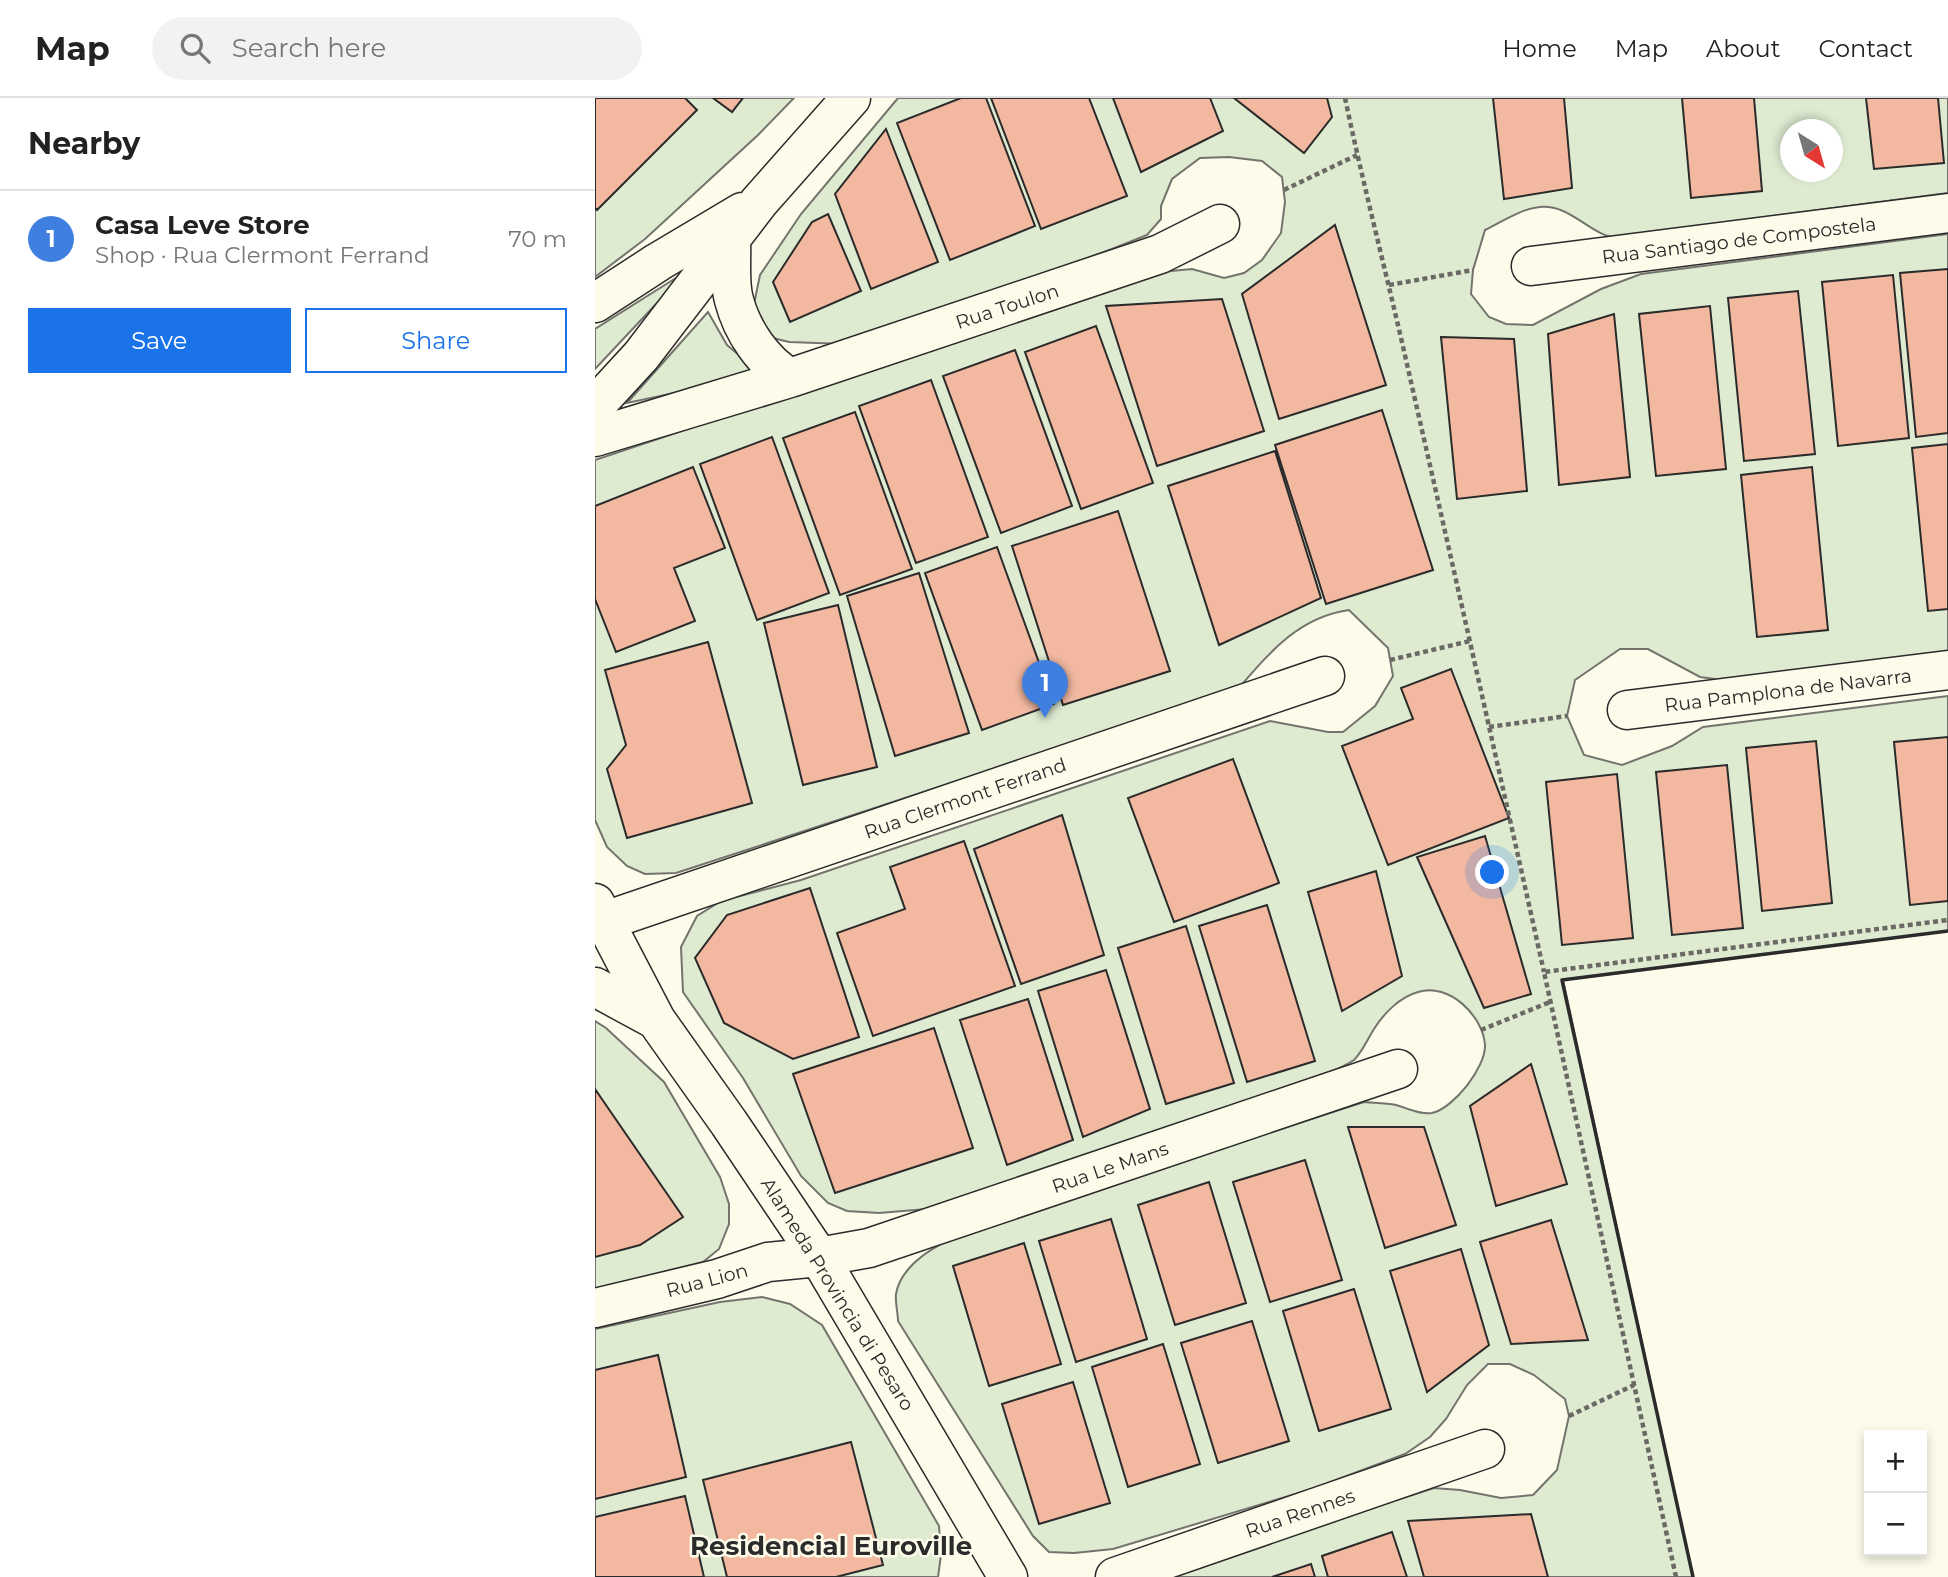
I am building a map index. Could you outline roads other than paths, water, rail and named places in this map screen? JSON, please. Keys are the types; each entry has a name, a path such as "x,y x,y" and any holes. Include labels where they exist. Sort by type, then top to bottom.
{"street":[{"path":"595,406 641,356 759,202 851,98"},
{"path":"595,303 759,202"},
{"name":"Rua Santiago de Compostela","path":"1531,266 1948,213"},
{"name":"Rua Toulon","path":"595,437 790,378 1160,254 1220,224"},
{"path":"731,239 733,298 747,334 776,370 790,378"},
{"name":"Rua Pamplona de Navarra","path":"1627,710 1948,670"},
{"name":"Rua Clermont Ferrand","path":"600,912 1325,676"},
{"name":"Alameda Provincia di Pesaro","path":"600,912 656,1020 819,1256 1008,1577"},
{"name":"Alameda Provincia di Pesaro","path":"595,987 656,1020"},
{"name":"Rua Le Mans","path":"819,1256 869,1248 1398,1069"},
{"name":"Rua Lion","path":"595,1308 717,1279 768,1262 819,1256"},
{"name":"Rua Rennes","path":"1115,1577 1485,1449"}],"place":[{"name":"Casa Leve Store","path":"1045,718"}],"district":[{"name":"Residencial Euroville","path":"831,1546"}]}
